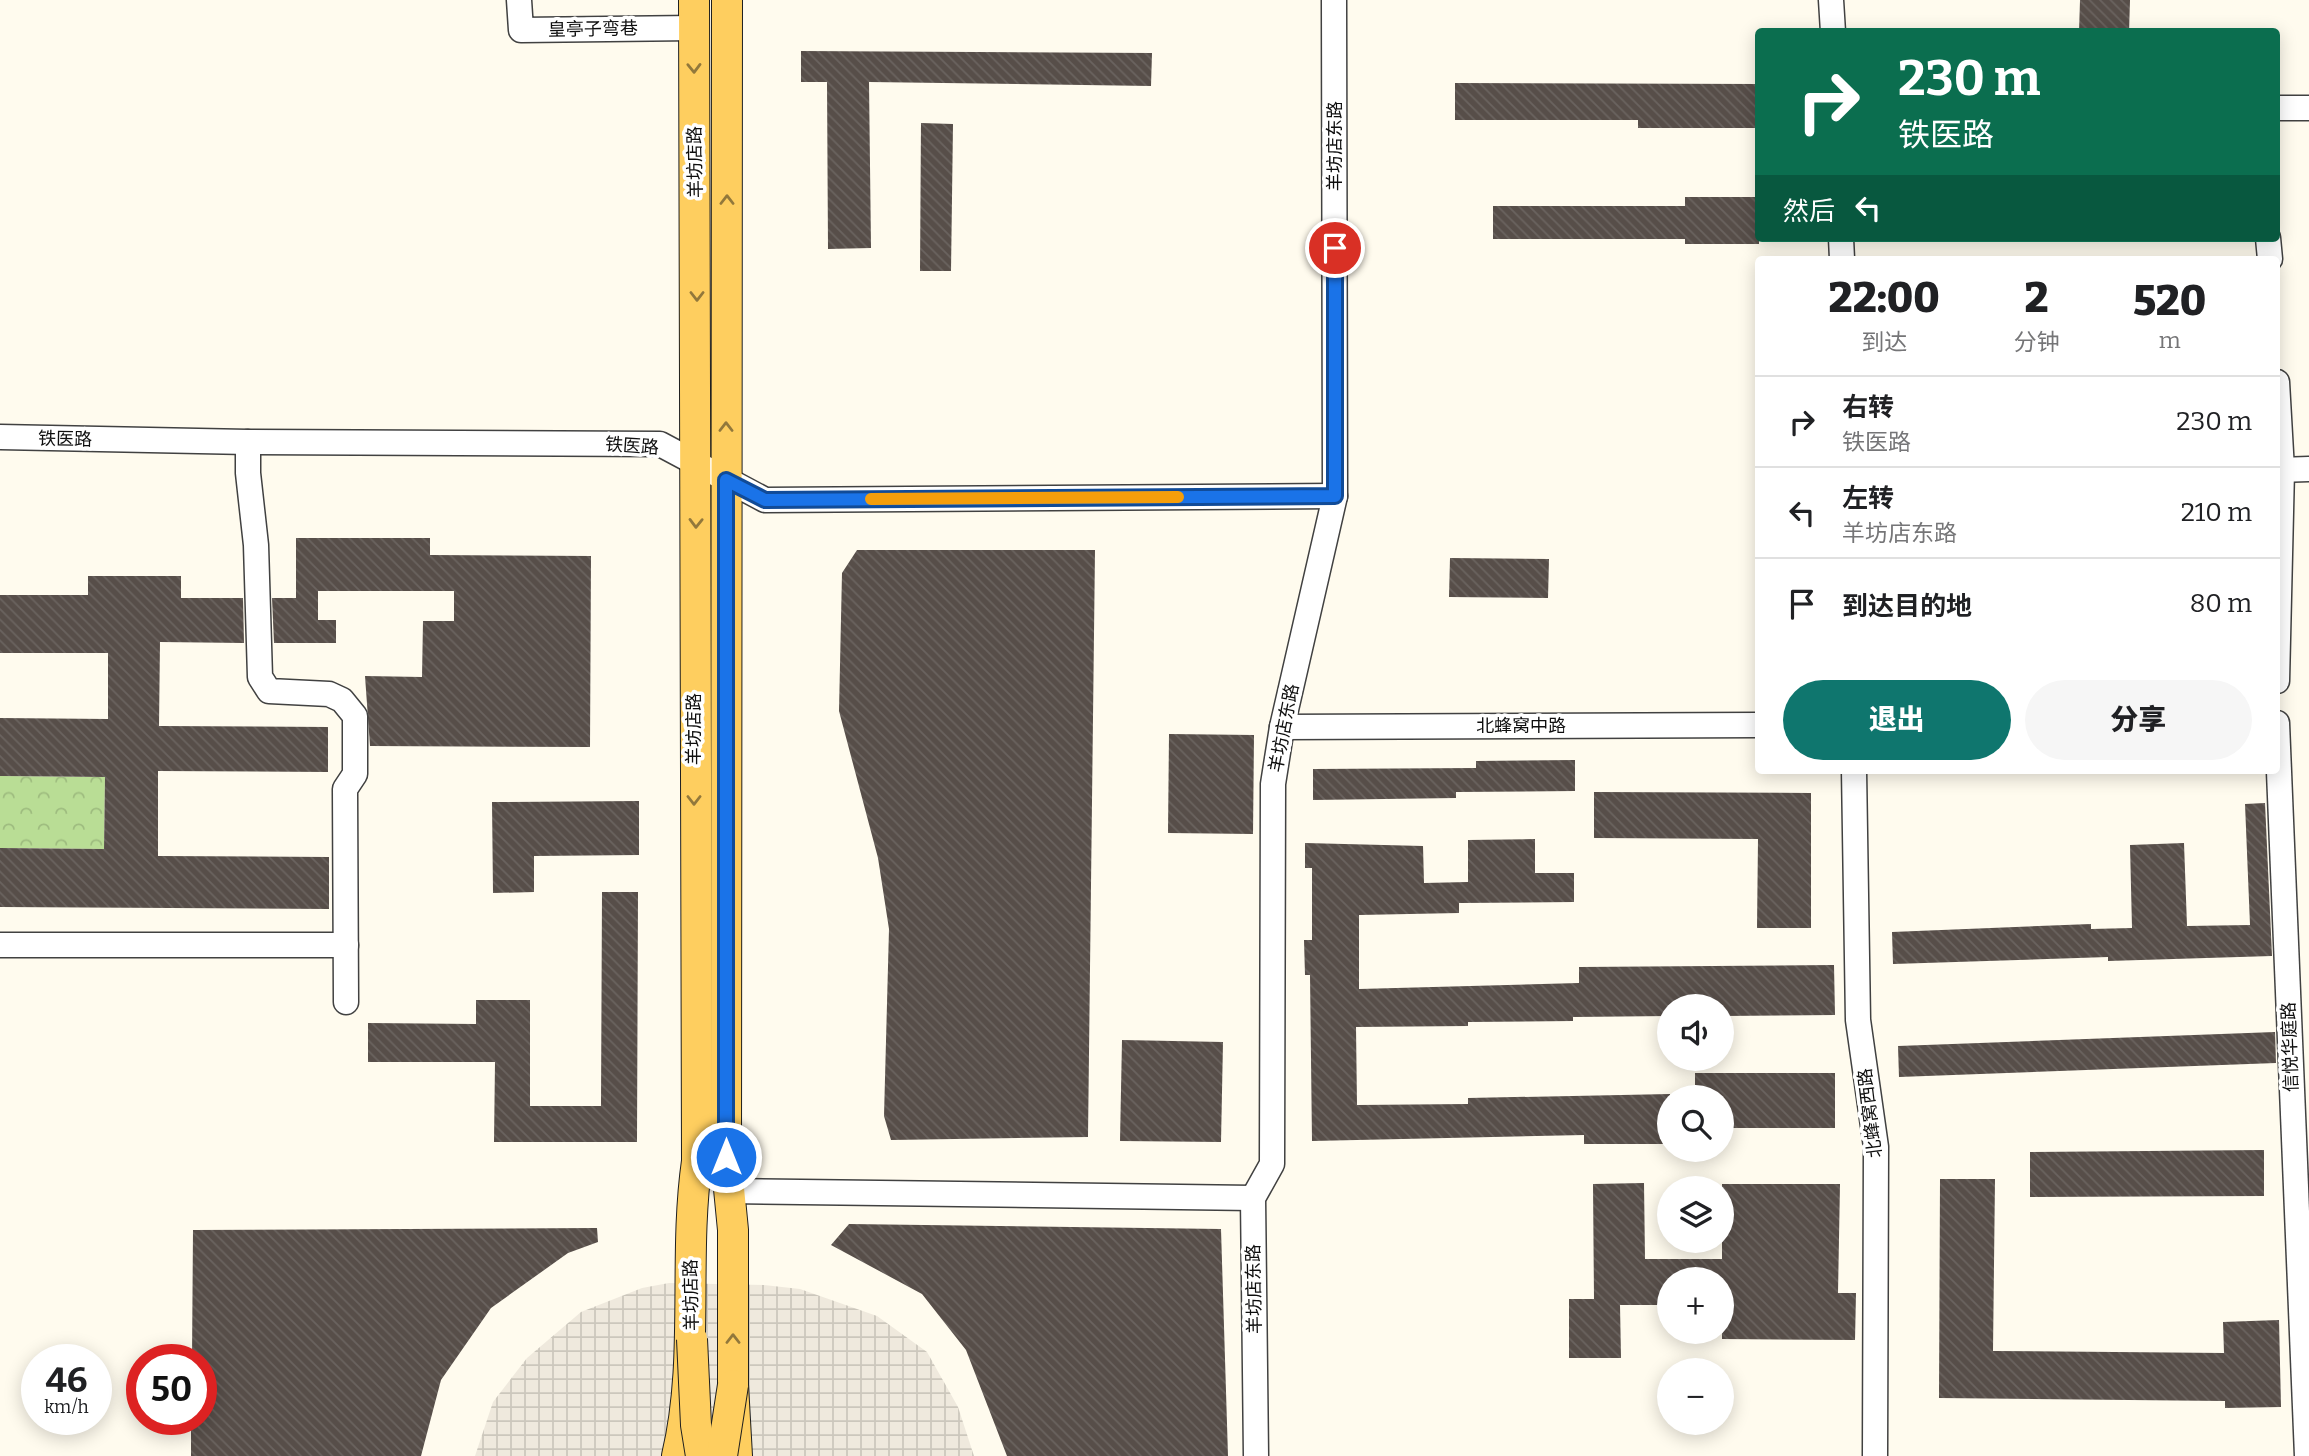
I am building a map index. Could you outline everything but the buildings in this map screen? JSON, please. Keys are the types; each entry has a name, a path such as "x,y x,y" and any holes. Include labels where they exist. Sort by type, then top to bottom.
{"main road":[{"name":"羊坊店路","path":"727,0 726,1157 733,1230 733,1385 737,1456"},
{"name":"羊坊店路","path":"677,1456 685,1421 692,1339 690,1228 697,1161 694,14"},
{"path":"692,1339 696,1425 701,1456"},
{"path":"722,1456 733,1385"}],"street":[{"name":"皇亭子弯巷","path":"519,0 521,30 694,14"},
{"name":"羊坊店东路","path":"1256,1456 1253,1198 1272,1164 1273,784 1282,727 1335,496 1334,0"},
{"path":"1831,0 1833,28"},
{"path":"2280,108 2309,108"},
{"path":"2280,435 2280,554"},
{"name":"铁医路","path":"0,437 248,442 660,444 696,466 765,500 1335,496"},
{"path":"248,442 248,473 256,544 260,677 269,691 329,694 342,700 355,716 355,774 345,789 346,1002"},
{"path":"2282,470 2309,470"},
{"name":"北蜂窝中路","path":"1282,727 1755,725"},
{"name":"北蜂窝西路","path":"1854,774 1857,1020 1876,1147 1875,1456"},
{"name":"信悦华庭路","path":"2279,774 2306,1456"},
{"path":"0,945 346,945"},
{"path":"730,1191 1253,1198"}],"green space":[{"path":"0,776 105,777 104,849 0,848"}],"shaded area":[{"path":"669,1283 764,1285 800,1289 877,1316 927,1352 958,1407 974,1456 475,1456 493,1402 527,1358 581,1312 642,1288"}],"slow traffic":[{"path":"871,499 1178,497"}],"route":[{"path":"726,1157 726,480 765,500 1335,496 1335,248"}]}
